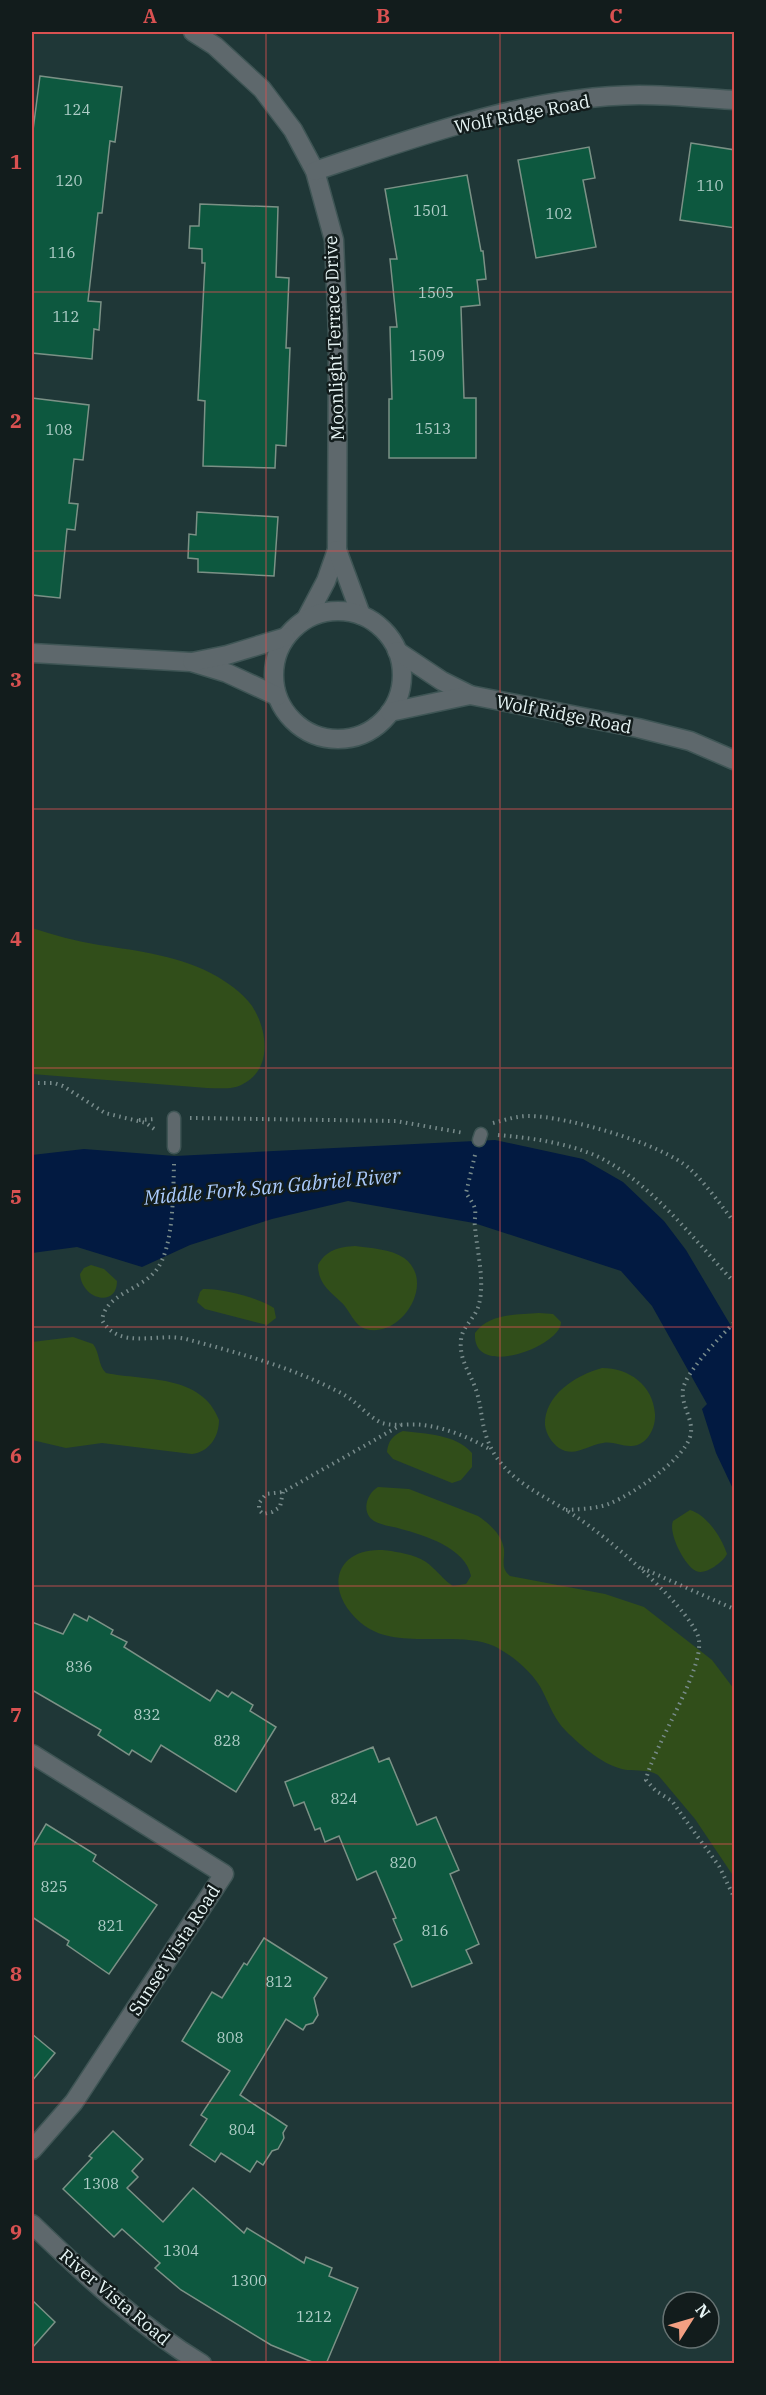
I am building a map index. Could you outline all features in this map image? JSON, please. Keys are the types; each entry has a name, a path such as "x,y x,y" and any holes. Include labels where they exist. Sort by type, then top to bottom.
{"street":[{"name":"Moonlight Terrace Drive","path":"193,32 215,46 262,89 293,130 315,171 334,240 338,334 337,550 326,580 306,619"},
{"name":"Wolf Ridge Road","path":"315,171 471,120 558,103 638,95 735,100"},
{"name":"Moonlight Terrace Drive","path":"337,550 361,615"},
{"path":"340,611 361,615 380,626 393,643 401,663 402,685 395,705 382,723 364,735 343,740 321,737 302,729 287,715 277,696 273,676 276,655 286,637 306,619 319,613 340,611"},
{"path":"191,662 241,651 286,637"},
{"path":"397,651 442,681 470,695"},
{"path":"32,653 191,662 227,674 277,696"},
{"name":"Wolf Ridge Road","path":"390,712 470,695 690,741 735,760"},
{"name":"Sunset Vista Road","path":"32,1754 224,1874 74,2102 32,2150"},
{"name":"River Vista Road","path":"32,2224 99,2289 168,2343 202,2364"}],"lane":[{"path":"174,1118 174,1147"}],"path":[{"path":"32,1083 54,1083 63,1086 105,1113 146,1123 157,1130 174,1147 173,1215 161,1262 148,1278 108,1305 102,1320 108,1330 122,1337 176,1337 235,1351 328,1386 381,1422 402,1425 422,1424 439,1428 461,1435 492,1450"},
{"path":"491,1124 529,1116 545,1118 599,1129 659,1151 689,1168 735,1222"},
{"path":"136,1120 283,1118 396,1121 480,1137 558,1143 592,1154 614,1165 640,1184 735,1282"},
{"path":"480,1137 466,1193 475,1208 474,1226 481,1292 476,1312 464,1330 461,1352 465,1368 476,1388 482,1427 492,1450 523,1485 603,1536 677,1606 692,1626 699,1645 698,1655 646,1780 656,1791 672,1802 719,1866 735,1897"},
{"path":"565,1510 611,1503 640,1485 677,1456 690,1436 691,1427 683,1395 684,1384 735,1323"},
{"path":"283,1492 280,1507 262,1514 259,1510 262,1497 270,1492 283,1492 402,1425"},
{"path":"636,1566 735,1609"}],"green space":[{"path":"32,928 82,942 175,959 218,977 244,996 259,1020 263,1030 264,1051 259,1070 243,1084 226,1088 32,1074"},
{"path":"355,1246 393,1253 404,1258 413,1268 417,1281 416,1294 402,1317 391,1326 379,1330 362,1327 322,1282 318,1271 321,1260 338,1248"},
{"path":"91,1265 104,1269 117,1281 112,1295 106,1298 93,1295 82,1283 80,1274 84,1268"},
{"path":"203,1289 229,1292 268,1304 274,1308 276,1318 267,1325 205,1309 197,1302"},
{"path":"553,1314 561,1322 557,1331 548,1340 517,1354 501,1357 487,1355 478,1347 475,1333 488,1322 504,1316"},
{"path":"73,1337 93,1344 106,1373 171,1382 200,1394 211,1405 219,1420 212,1443 198,1453 192,1454 102,1443 66,1448 32,1440 32,1342"},
{"path":"602,1368 630,1375 644,1387 650,1395 655,1414 652,1431 641,1444 636,1446 606,1443 576,1451 565,1451 554,1444 545,1425 550,1404 572,1381"},
{"path":"403,1431 440,1436 458,1442 472,1453 472,1467 461,1480 452,1483 393,1459 387,1452 390,1442"},
{"path":"378,1487 409,1489 478,1516 491,1526 501,1539 504,1549 504,1567 510,1576 605,1594 644,1607 712,1660 734,1689 734,1877 695,1819 658,1775 610,1765 586,1749 558,1722 534,1678 508,1654 479,1641 408,1639 375,1632 361,1623 348,1609 340,1595 338,1581 341,1569 349,1559 361,1553 377,1550 416,1557 453,1586 466,1584 471,1576 468,1566 461,1558 443,1544 421,1535 381,1524 370,1518 366,1509 368,1499"},
{"path":"690,1510 702,1517 713,1528 727,1554 714,1567 703,1572 691,1568 678,1548 673,1533 673,1521"}],"water":[{"name":"Middle Fork San Gabriel River","path":"495,1140 583,1159 623,1182 664,1221 686,1250 734,1331 734,1491 716,1453 702,1409 707,1404 652,1306 621,1271 474,1223 348,1201 272,1219 190,1245 142,1267 77,1247 32,1253 32,1155 84,1149 175,1156"}],"building":[{"path":"40,76 122,87 115,142 110,141 102,213 98,213 88,301 101,302 99,330 94,329 92,359 32,353 32,138"},
{"path":"691,143 735,150 735,228 680,220"},
{"path":"589,147 595,178 583,180 596,247 536,258 518,160"},
{"path":"467,175 481,251 483,251 486,279 477,280 480,305 461,307 464,398 476,398 476,458 389,458 389,399 392,399 390,327 397,327 390,259 397,259 385,189"},
{"path":"200,204 278,207 276,277 289,278 286,348 290,348 286,446 276,445 275,468 203,466 205,401 198,400 205,263 202,263 202,249 189,248 190,226 199,226"},
{"path":"32,398 89,405 83,460 74,459 69,503 78,504 75,530 67,529 60,598 32,595"},
{"path":"197,512 278,517 274,576 198,572 198,559 188,558 189,534 196,535"},
{"path":"74,1614 87,1621 89,1616 113,1630 111,1634 127,1642 124,1647 210,1701 217,1690 228,1697 232,1692 253,1705 250,1711 276,1727 236,1792 161,1745 151,1762 132,1750 129,1755 98,1735 101,1730 32,1690 32,1622 63,1634"},
{"path":"373,1747 379,1762 389,1758 417,1825 436,1817 459,1870 450,1874 479,1944 466,1950 472,1963 412,1987 394,1944 402,1940 393,1919 396,1918 376,1871 357,1880 339,1836 325,1842 320,1828 315,1830 304,1802 294,1806 285,1782"},
{"path":"46,1824 96,1855 93,1861 157,1905 109,1974 67,1945 69,1941 32,1917 32,1848"},
{"path":"264,1938 327,1978 314,1998 318,2015 313,2023 306,2025 303,2030 286,2019 240,2095 287,2126 278,2149 272,2151 263,2165 257,2161 250,2172 221,2153 215,2162 190,2145 207,2119 201,2115 230,2071 182,2041 212,1992 222,1998 244,1963 247,1965"},
{"path":"32,2034 55,2053 32,2081"},
{"path":"113,2131 143,2159 132,2171 138,2177 127,2188 163,2222 193,2188 244,2233 247,2228 304,2263 306,2257 332,2268 329,2276 358,2288 326,2364 317,2364 271,2345 181,2290 155,2268 160,2263 122,2229 114,2237 63,2189 92,2158 89,2156"},
{"path":"32,2300 55,2322 32,2348"}]}
